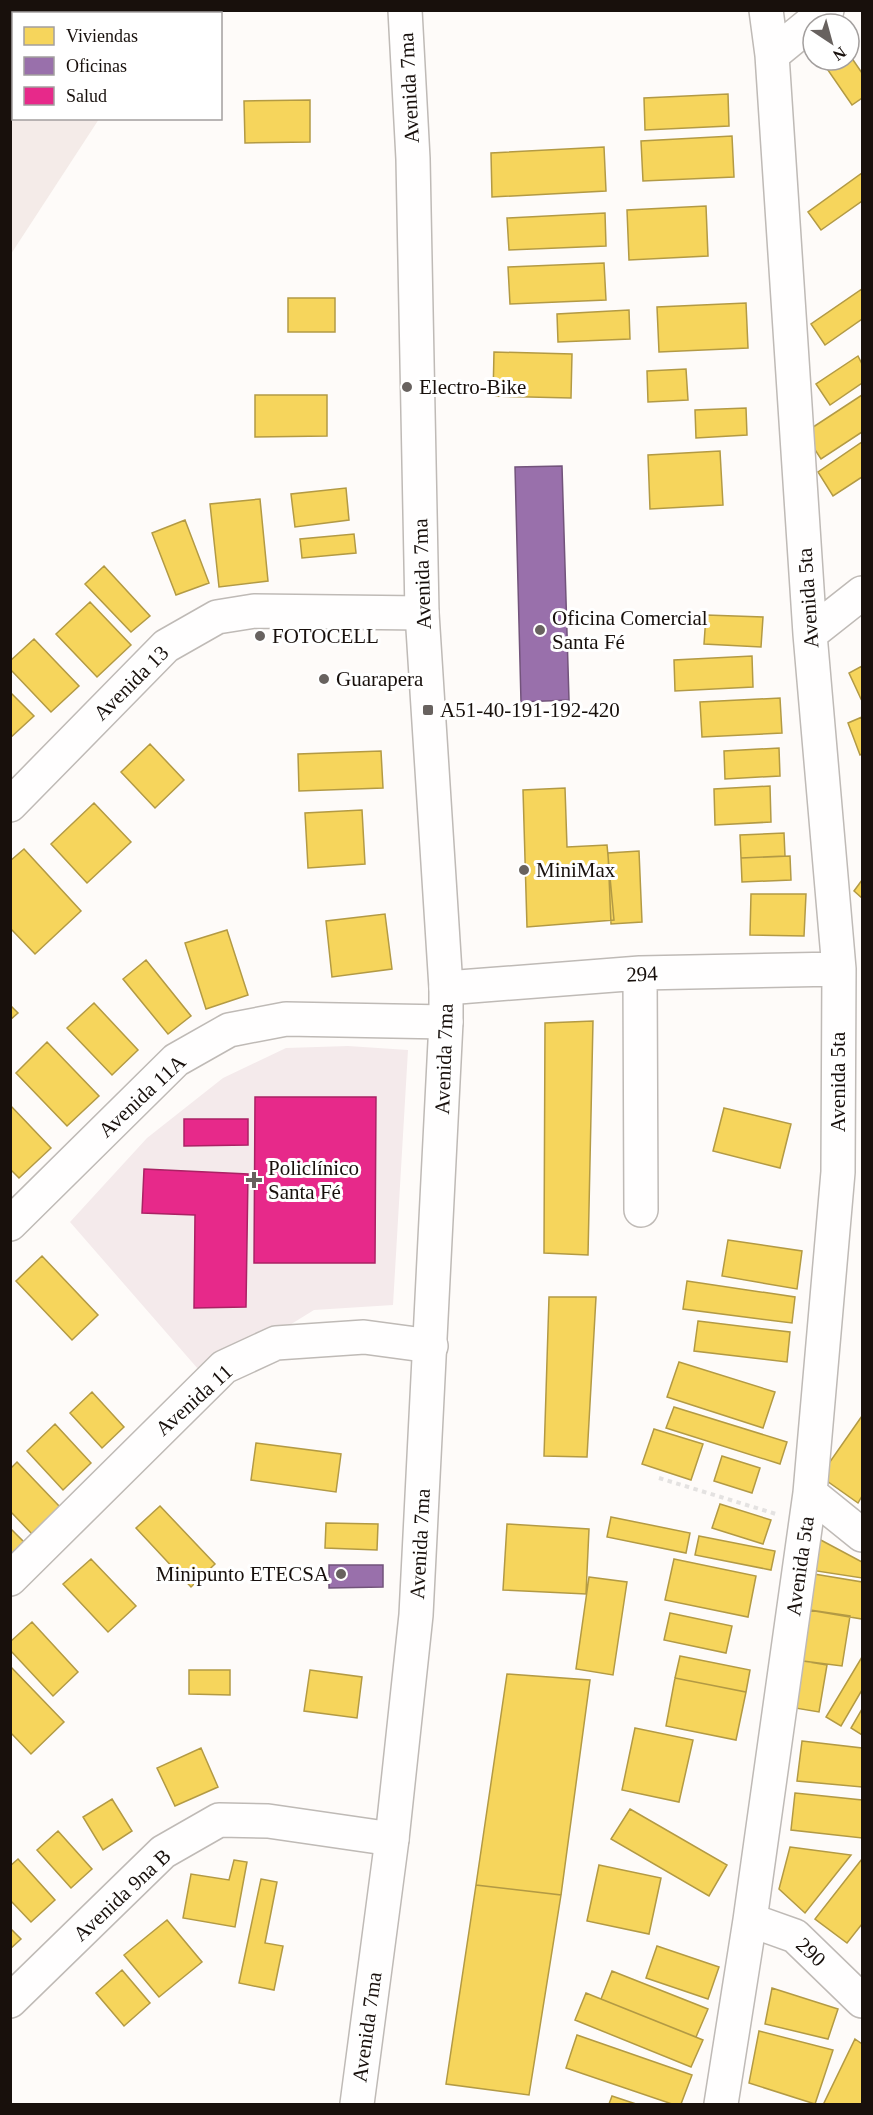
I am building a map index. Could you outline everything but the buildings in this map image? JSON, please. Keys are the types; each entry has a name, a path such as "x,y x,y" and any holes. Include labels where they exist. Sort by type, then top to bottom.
{"main road":[{"name":"Avenida 7ma","path":"357,2104 392,1839 416,1615 446,1022 446,988 422,613 413,159 405,10"},
{"name":"Avenida 5ta","path":"721,2104 750,1920 808,1508 838,1172 839,969 810,634 772,55 766,10"},
{"path":"772,55 827,10"},
{"path":"810,634 862,593"},
{"name":"Avenida 13","path":"10,805 166,646 217,616 254,611 422,613"},
{"path":"836,924 862,945"},
{"name":"294","path":"446,988 640,973 839,969"},
{"path":"640,973 641,1210"},
{"name":"Avenida 11A","path":"10,1224 176,1060 230,1030 286,1019 446,1022"},
{"name":"Avenida 11","path":"10,1580 224,1368 276,1343 364,1337 430,1346"},
{"path":"808,1508 862,1535"},
{"name":"Avenida 9na B","path":"10,2001 163,1852 219,1820 268,1821 392,1839"},
{"name":"290","path":"750,1920 795,1936 862,2001"}],"path":[{"path":"659,1478 808,1508"}],"shaded area":[{"path":"11,10 170,11 12,12 12,120 98,120 11,254"},
{"name":"Policlínico Santa Fé","path":"348,1046 408,1050 393,1305 314,1310 205,1377 70,1222 147,1138 223,1078 286,1048"}],"place":[{"name":"Electro-Bike","path":"407,387"},
{"name":"Oficina Comercial Santa Fé","path":"540,630"},
{"name":"FOTOCELL","path":"260,636"},
{"name":"Guarapera","path":"324,679"},
{"name":"A51-40-191-192-420","path":"428,710"},
{"name":"MiniMax","path":"524,870"},
{"name":"Policlínico Santa Fé","path":"254,1180"},
{"name":"Minipunto ETECSA","path":"341,1574"}]}
